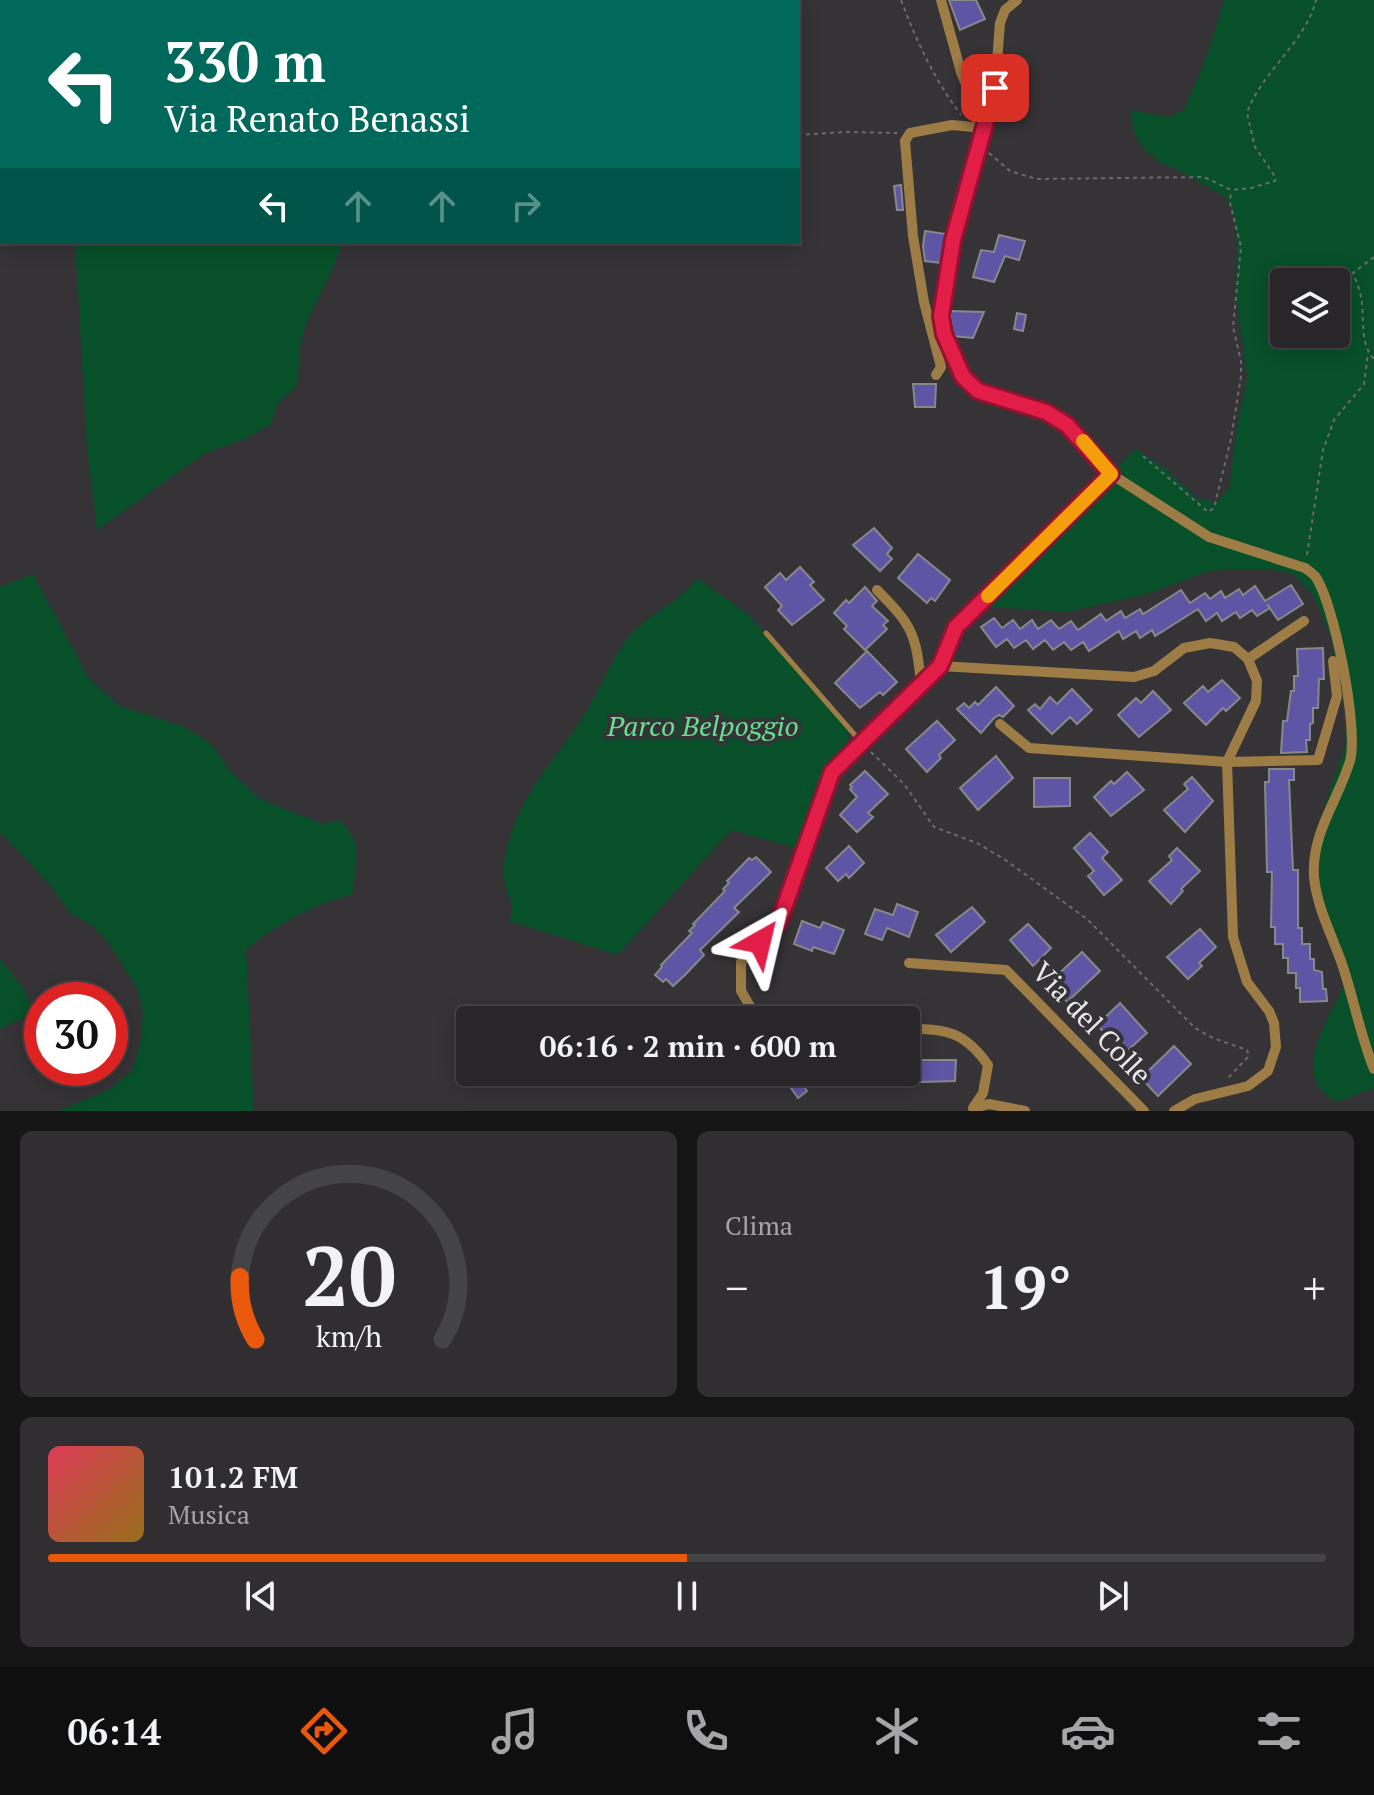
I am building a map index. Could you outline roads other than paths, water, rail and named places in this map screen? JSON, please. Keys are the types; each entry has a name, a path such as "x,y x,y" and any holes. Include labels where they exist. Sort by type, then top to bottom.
{"street":[{"path":"941,0 961,72 984,128"},
{"path":"1017,0 1005,10 1000,23 995,88 953,240 941,316 944,334 963,377 978,391 1046,412 1067,425 1111,474 1209,537 1305,568 1315,577 1331,618 1351,703 1351,758 1317,839 1314,876 1322,914 1343,965 1362,1040 1374,1069"},
{"path":"936,375 941,367 924,302 913,236 905,141 910,133 968,124 984,128"},
{"path":"750,1006 741,991 741,962 779,922 832,772 940,666 956,627 1111,474"},
{"path":"877,590 901,614 917,642 921,684"},
{"path":"940,666 1134,677 1154,671 1184,648 1210,643 1234,647 1248,659 1304,621"},
{"name":"Via del Colle","path":"1174,1111 1195,1099 1248,1086 1268,1071 1273,1060 1277,1034 1269,1011 1247,982 1233,937 1227,762 1256,701 1257,681 1248,659"},
{"path":"1000,724 1029,748 1227,762 1318,760 1337,696 1333,661"},
{"name":"Via del Colle","path":"909,963 1006,970 1144,1111"},
{"path":"920,1028 944,1029 974,1045 988,1065 983,1093 971,1110"},
{"path":"971,1110 989,1104 1025,1111"}],"lane":[{"path":"766,633 862,743"}],"park label":[{"name":"Parco Belpoggio","path":"703,726"}]}
